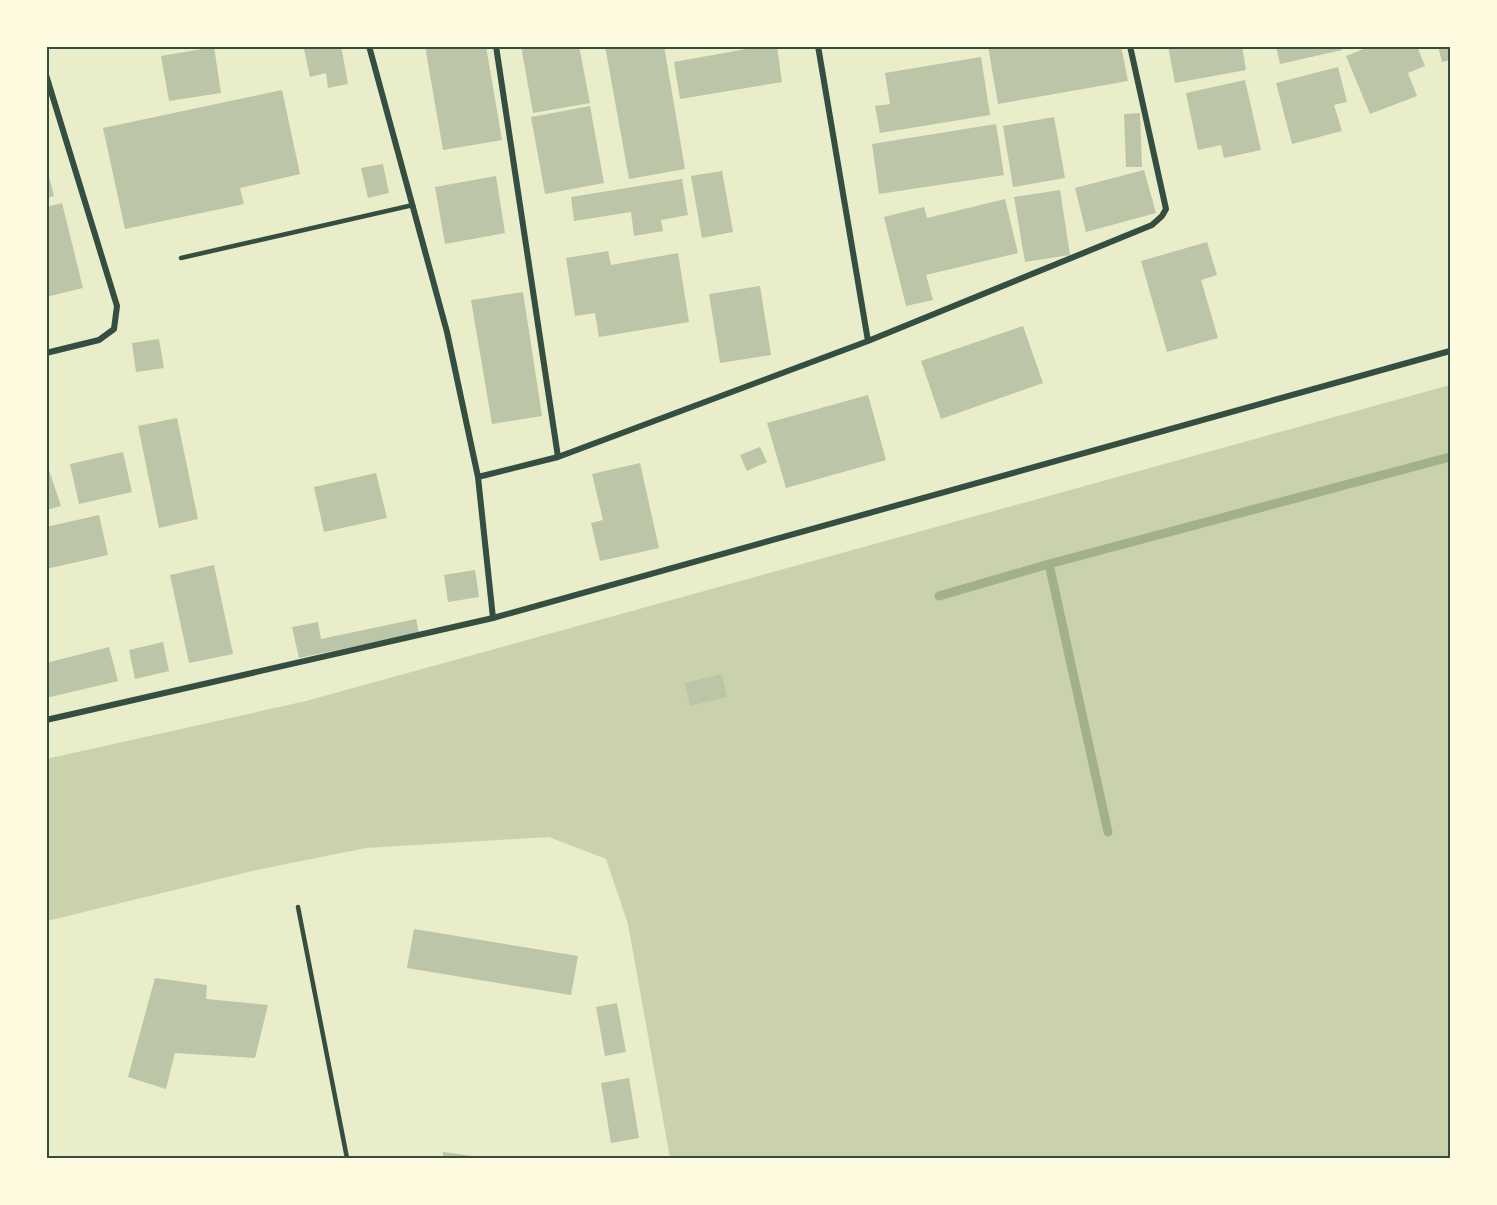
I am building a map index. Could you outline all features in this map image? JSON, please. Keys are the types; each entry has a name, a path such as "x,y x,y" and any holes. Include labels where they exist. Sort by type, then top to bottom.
{"street":[{"path":"369,46 447,332 478,477 493,618"},
{"path":"496,46 558,457"},
{"path":"818,46 868,340"},
{"path":"478,477 558,457 868,340 1152,225 1166,209 1130,46"},
{"path":"46,75 117,306 114,329 99,340 46,353"},
{"path":"46,720 493,618 1450,351"}],"lane":[{"path":"181,258 413,205"},
{"path":"298,907 347,1158"}],"green space":[{"path":"1450,385 1450,1158 670,1158 628,924 606,859 549,837 366,848 252,871 47,921 46,759 306,701"}],"building":[{"path":"317,46 341,46 348,84 328,88 326,73 310,77 304,49"},
{"path":"425,46 486,46 502,140 443,150"},
{"path":"521,46 579,46 590,103 533,113"},
{"path":"605,46 664,46 685,169 629,179"},
{"path":"763,46 777,46 782,82 680,99 674,62"},
{"path":"988,46 1121,46 1128,81 998,104"},
{"path":"1168,46 1242,46 1246,70 1175,83"},
{"path":"1276,46 1341,46 1342,50 1280,64"},
{"path":"1371,46 1417,46 1425,66 1408,73 1417,96 1370,114 1346,56"},
{"path":"1438,46 1450,46 1450,60 1442,62"},
{"path":"214,47 221,93 169,101 161,56"},
{"path":"981,57 990,115 880,133 875,106 890,104 885,73"},
{"path":"1338,67 1347,102 1334,105 1342,131 1292,144 1276,83"},
{"path":"1245,80 1261,150 1224,158 1221,145 1198,150 1186,93"},
{"path":"282,90 300,174 240,188 244,204 125,229 103,128"},
{"path":"590,106 604,183 545,194 531,117"},
{"path":"1140,113 1142,167 1126,167 1124,114"},
{"path":"1054,117 1065,178 1013,187 1003,126"},
{"path":"996,124 1004,175 879,194 872,144"},
{"path":"383,164 389,193 368,198 361,168"},
{"path":"46,165 54,196 46,198"},
{"path":"1144,170 1156,213 1086,232 1075,188"},
{"path":"722,171 733,232 702,238 691,176"},
{"path":"496,176 505,233 445,244 435,187"},
{"path":"682,179 688,215 661,220 663,231 634,236 631,212 574,221 571,197"},
{"path":"1060,190 1070,255 1025,262 1014,197"},
{"path":"1005,199 1018,253 926,275 933,300 906,306 884,217 924,207 927,218"},
{"path":"62,203 83,288 46,297 46,207"},
{"path":"1207,242 1217,275 1201,280 1218,338 1167,352 1141,261"},
{"path":"608,251 611,265 678,253 689,322 599,337 595,313 575,316 566,258"},
{"path":"760,286 771,355 720,363 709,294"},
{"path":"523,292 542,416 492,424 471,300"},
{"path":"1023,326 1043,383 941,419 921,361"},
{"path":"159,339 164,368 136,372 132,343"},
{"path":"868,395 886,460 786,488 767,423"},
{"path":"177,418 198,519 159,528 138,426"},
{"path":"760,447 767,462 747,471 740,455"},
{"path":"123,452 132,492 79,504 70,464"},
{"path":"46,461 61,506 46,510"},
{"path":"640,463 659,548 600,561 591,523 603,520 592,474"},
{"path":"376,473 387,518 324,532 314,487"},
{"path":"99,515 108,555 46,569 46,527"},
{"path":"214,565 233,654 189,663 170,575"},
{"path":"475,570 479,597 448,602 444,575"},
{"path":"416,619 419,633 299,658 292,627 318,622 321,639"},
{"path":"163,642 169,671 135,679 129,650"},
{"path":"109,647 118,681 46,698 46,663"},
{"path":"722,674 727,697 690,706 685,683"},
{"path":"414,929 578,956 571,995 407,968"},
{"path":"155,978 207,985 206,999 268,1005 255,1058 175,1053 166,1089 128,1077"},
{"path":"617,1003 626,1052 605,1056 596,1007"},
{"path":"629,1078 639,1138 611,1143 601,1083"},
{"path":"443,1152 480,1157 443,1158"}],"waterway":[{"path":"939,596 1049,564 1450,457"},
{"path":"1049,564 1108,832"}]}
